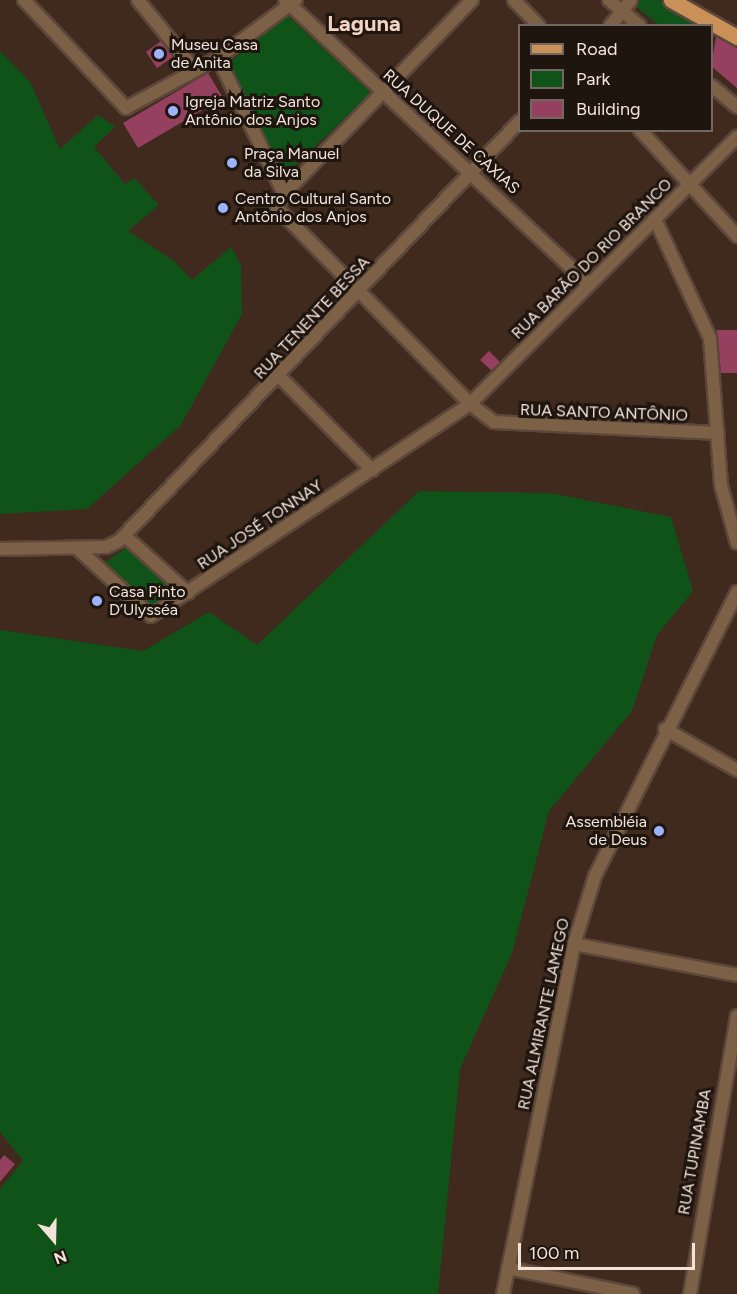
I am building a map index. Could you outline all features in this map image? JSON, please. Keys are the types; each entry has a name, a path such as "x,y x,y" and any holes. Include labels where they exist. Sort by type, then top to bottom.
{"main road":[{"path":"671,0 737,27"},
{"path":"691,0 737,37"}],"street":[{"path":"24,0 126,108 218,58 291,1"},
{"path":"138,0 194,69"},
{"path":"284,194 383,95 472,0"},
{"path":"514,0 537,24"},
{"path":"609,0 638,24"},
{"path":"612,24 631,0"},
{"name":"RUA DUQUE DE CAXIAS","path":"291,1 383,95 472,171 589,284"},
{"name":"RUA SANTO ANTÔNIO","path":"218,58 284,194 277,203 279,212 361,291 470,404 494,422 515,427 718,433"},
{"path":"713,88 737,107"},
{"name":"RUA TENENTE BESSA","path":"125,536 361,291 518,122"},
{"path":"642,132 692,184 737,236"},
{"name":"RUA BARÃO DO RIO BRANCO","path":"470,404 737,137"},
{"path":"655,219 706,322 718,433 737,543"},
{"path":"280,376 372,470"},
{"name":"RUA JOSÉ TONNAY","path":"77,548 152,616 470,404"},
{"path":"0,549 114,545 125,536 188,593"},
{"name":"RUA ALMIRANTE LAMEGO","path":"503,1294 574,944 595,876 665,729 737,592"},
{"path":"665,729 737,770"},
{"path":"574,944 737,975"},
{"name":"RUA TUPINAMBA","path":"690,1294 737,1016"},
{"path":"508,1268 633,1294"}],"green space":[{"path":"641,0 659,0 701,24 658,24 635,6"},
{"path":"287,15 371,93 288,172 281,172 226,65"},
{"path":"0,51 30,82 60,149 98,115 115,127 94,147 125,184 134,178 159,205 128,231 174,261 192,280 231,247 241,265 242,314 181,425 87,509 0,514"},
{"path":"419,491 550,493 671,517 693,591 657,635 632,711 549,811 512,953 460,1069 438,1294 0,1294 0,1189 23,1161 0,1132 0,630 143,651 209,612 257,645"},
{"path":"127,547 175,592 152,608 103,564"}],"building":[{"path":"716,37 737,48 737,88 713,68"},
{"name":"Museu Casa de Anita","path":"161,41 173,57 157,68 146,52"},
{"name":"Igreja Matriz Santo Antônio dos Anjos","path":"208,73 223,98 138,148 123,123"},
{"path":"717,330 737,330 737,373 721,373"},
{"path":"489,351 500,362 492,371 480,360"},
{"path":"4,1155 15,1164 0,1182 0,1160"}],"place":[{"name":"Museu Casa de Anita","path":"159,54"},
{"name":"Igreja Matriz Santo Antônio dos Anjos","path":"173,111"},
{"name":"Praça Manuel da Silva","path":"232,163"},
{"name":"Centro Cultural Santo Antônio dos Anjos","path":"223,208"},
{"name":"Casa Pinto D’Ulysséa","path":"97,601"},
{"name":"Assembléia de Deus","path":"659,831"}],"district":[{"name":"Laguna","path":"364,24"}]}
